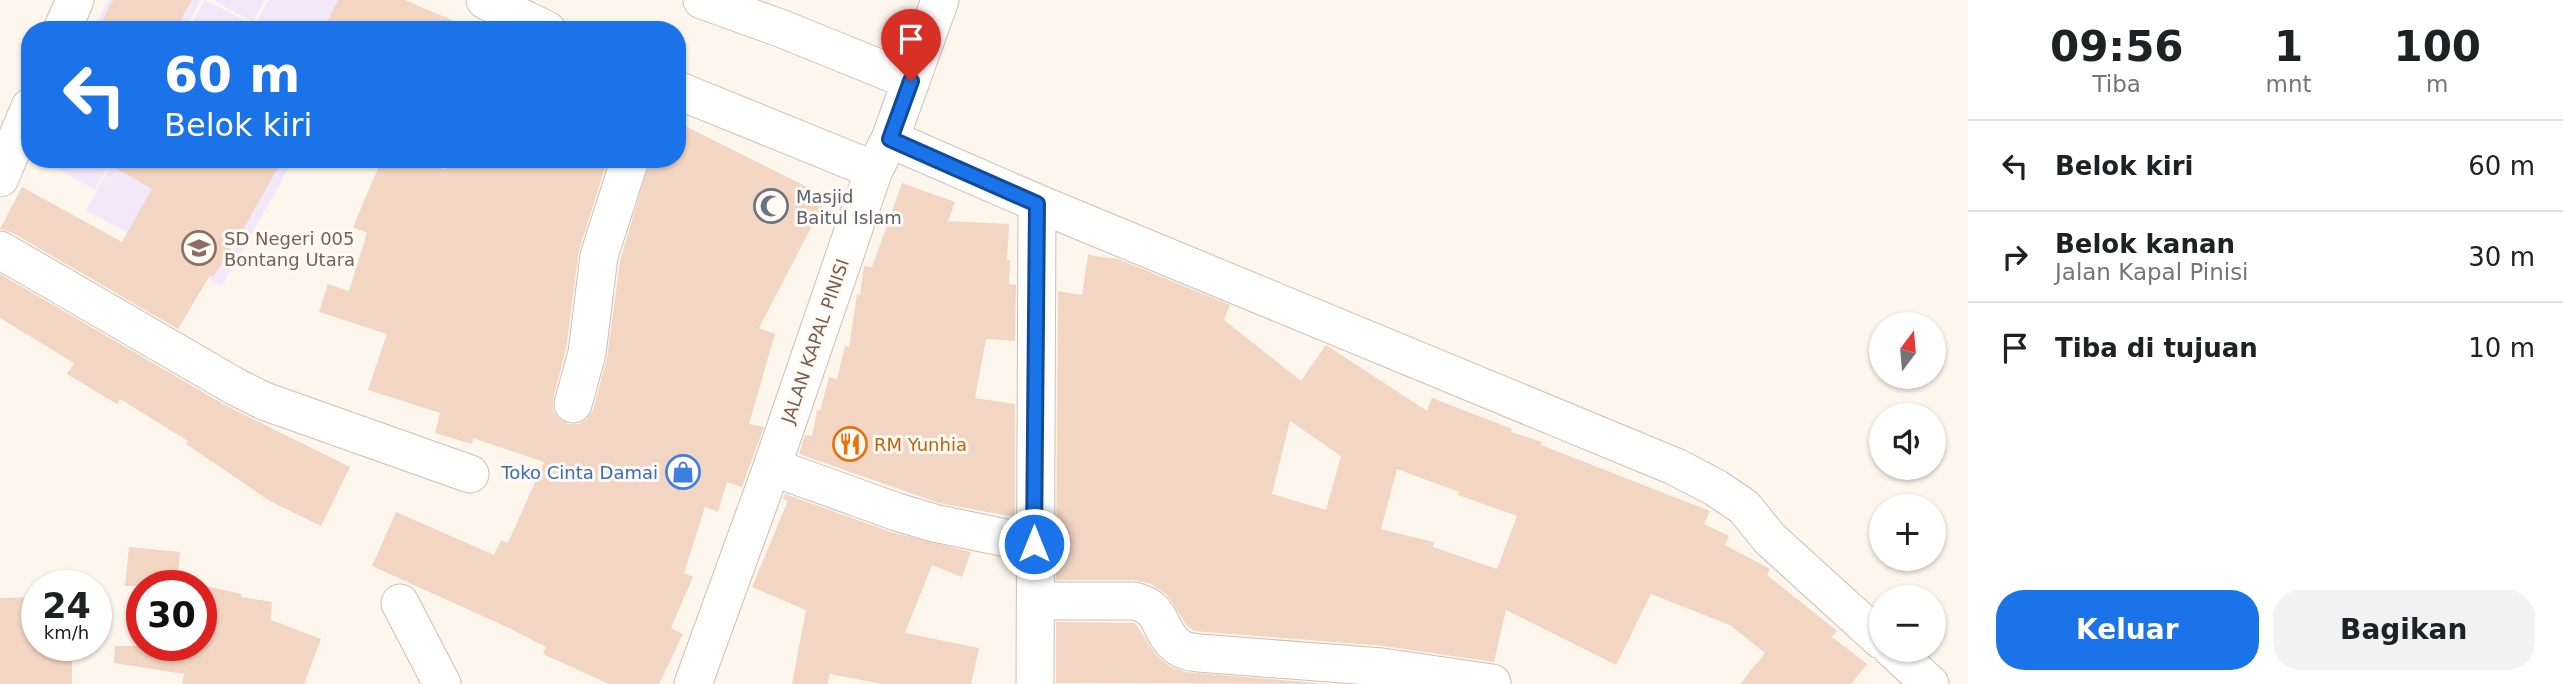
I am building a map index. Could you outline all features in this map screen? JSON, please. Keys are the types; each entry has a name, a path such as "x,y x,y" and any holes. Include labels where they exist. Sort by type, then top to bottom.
{"street":[{"path":"66,21 75,0"},
{"path":"485,0 528,21"},
{"path":"702,0 911,81"},
{"name":"JALAN KAPAL PINISI","path":"693,684 882,154 940,0"},
{"path":"686,93 1037,204 1676,467 1716,488 1744,507 1770,539 1869,629"},
{"path":"0,178 21,128"},
{"path":"573,404 587,353 599,256 626,168"},
{"path":"1035,684 1037,204"},
{"path":"0,250 264,401 470,474"},
{"path":"772,467 909,516 1034,544"},
{"path":"1036,601 1144,603 1154,609 1174,645 1199,653 1382,667 1492,682"},
{"path":"400,603 442,684"},
{"path":"1906,662 1930,684"}],"shaded area":[{"path":"109,0 201,0 190,21 97,21"},
{"path":"205,0 246,21 193,21"},
{"path":"213,0 265,0 251,21"},
{"path":"269,0 384,0 372,21 256,21"},
{"path":"57,168 107,168 95,190"},
{"name":"SD Negeri 005 Bontang Utara","path":"109,168 289,168 222,286 86,210"}],"building":[{"path":"113,0 192,0 180,21 102,21"},
{"path":"338,0 405,0 454,21 328,21"},
{"path":"686,126 827,197 759,328 775,334 749,424 764,427 742,487 727,482 718,512 705,507 684,573 693,577 671,628 683,634 659,684 609,684 543,654 546,647 509,628 372,566 396,512 494,555 501,540 508,543 544,462 473,438 472,444 435,433 440,413 368,390 387,334 319,312 328,284 349,291 367,233 353,227 378,168 605,168 579,250 566,349 553,399 553,410 559,419 568,424 579,424 587,419 593,410 607,358 620,261 647,168 686,168"},
{"path":"116,168 278,168 238,238 213,277 210,275 178,329 11,232 0,229 22,187 122,242 152,189"},
{"path":"902,183 955,202 948,221 1009,224 1009,284 1016,285 1015,341 986,339 975,398 1015,404 1015,517 939,503 799,454 805,435 812,436 817,410 820,411 829,377 837,379 845,346 849,347 864,266 872,267"},
{"path":"1088,255 1118,259 1230,305 1224,320 1301,381 1326,345 1427,411 1432,398 1512,429 1511,432 1542,442 1541,445 1710,511 1704,524 1729,536 1725,545 1770,569 1767,575 1837,631 1832,637 1867,664 1851,684 1740,684 1765,653 1730,625 1651,594 1616,665 1506,610 1494,662 1384,646 1194,631 1187,626 1167,595 1151,584 1134,580 1056,580 1058,291 1082,295","holes":["1290,421 1341,456 1326,510 1272,494","1397,469 1517,516 1497,569 1433,547 1434,542 1381,529"]},
{"path":"0,274 225,405 350,467 321,526 270,501 186,444 188,441 120,399 117,404 67,374 74,363 0,318"},
{"path":"785,494 891,532 971,552 962,577 932,565 905,633 979,648 971,684 883,684 830,674 827,684 792,684 806,610 752,587 788,501 783,499"},
{"path":"129,547 180,552 178,570 127,570"},
{"path":"217,589 242,594 241,597 272,602 271,620 321,639 304,684 182,684 184,674 114,663 115,646 126,646 126,661 217,661"},
{"path":"21,597 21,661 72,661 72,684 0,684 0,598"},
{"path":"1056,622 1135,623 1156,655 1169,666 1185,672 1329,684 1056,683"}],"place":[{"name":"Masjid Baitul Islam","path":"771,206"},
{"name":"SD Negeri 005 Bontang Utara","path":"199,248"},
{"name":"RM Yunhia","path":"850,444"},
{"name":"Toko Cinta Damai","path":"683,472"}],"route":[{"path":"911,81 890,139 1037,204 1034,544"}]}
